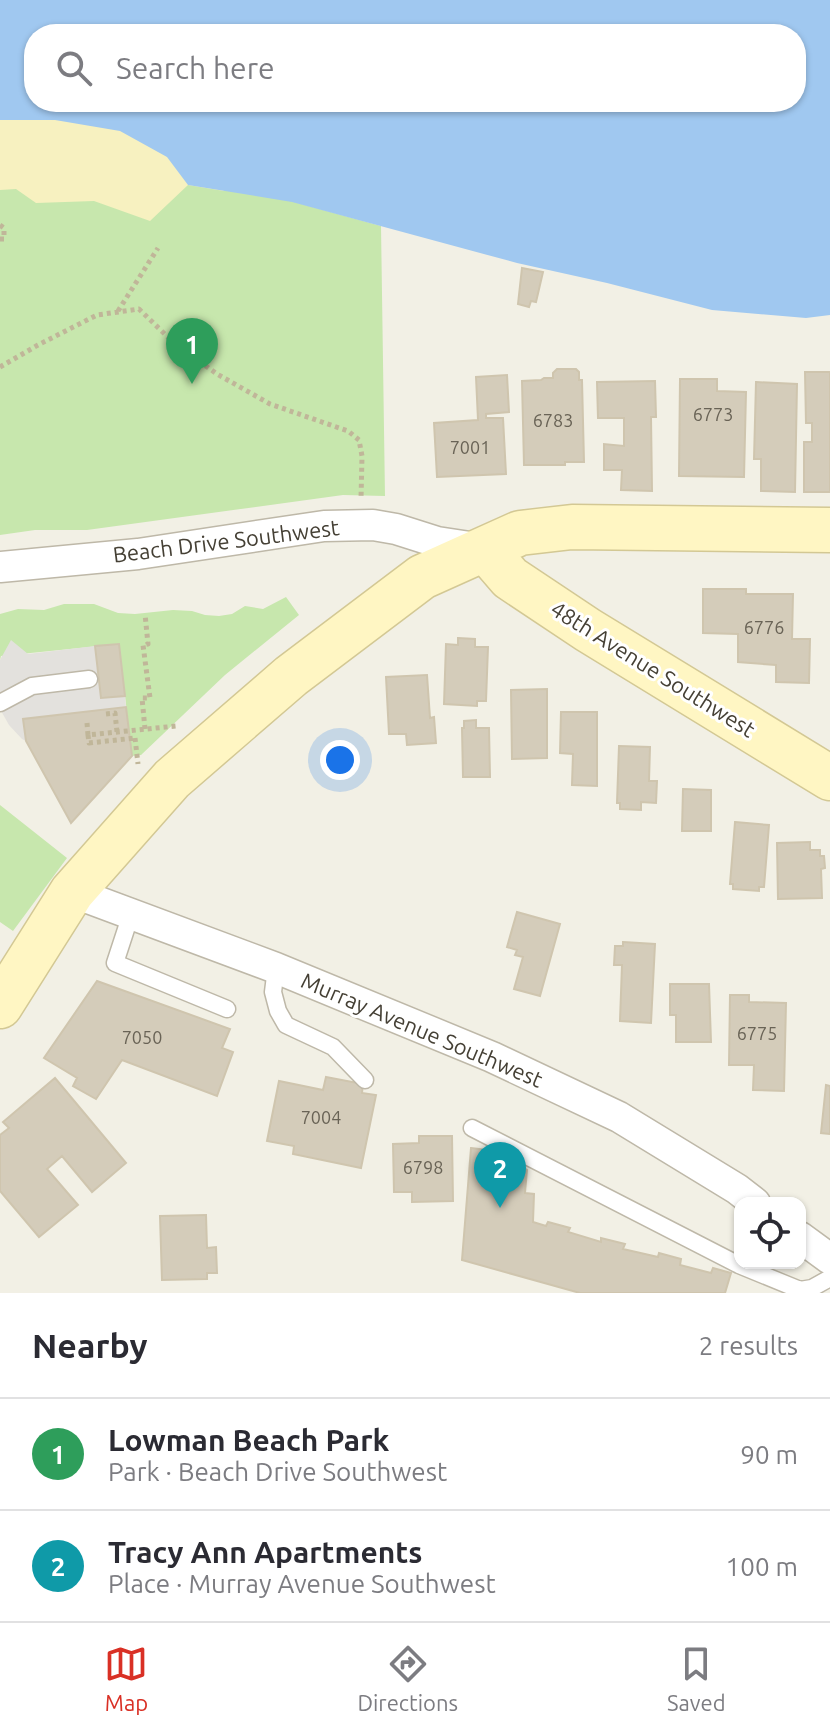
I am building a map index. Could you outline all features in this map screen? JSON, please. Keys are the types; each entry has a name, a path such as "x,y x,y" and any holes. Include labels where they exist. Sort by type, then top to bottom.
{"main road":[{"path":"0,1006 72,892 172,779 291,676 422,577 520,533 572,527 830,530"},
{"name":"48th Avenue Southwest","path":"485,549 510,578 588,630 830,778"}],"street":[{"name":"Beach Drive Southwest","path":"0,567 138,554 324,526 373,525 437,542 485,549"},
{"name":"Murray Avenue Southwest","path":"72,892 276,968 492,1057 619,1117 747,1197"},
{"path":"806,1241 830,1259"}],"lane":[{"path":"0,703 32,686 89,679"},
{"path":"131,914 115,963 227,1009"},
{"path":"276,968 273,992 286,1025 333,1047 365,1080"},
{"path":"472,1128 751,1270 800,1290 812,1288 830,1278"}],"path":[{"path":"0,225 4,228 4,239 0,239"},
{"path":"118,312 158,248"},
{"path":"0,367 97,315 139,309 175,344 217,374 270,404 348,431 359,440 362,456 361,500"},
{"path":"145,614 148,644 143,645 150,698 142,698 145,729"},
{"path":"106,714 115,713 117,732"},
{"path":"87,723 89,743 135,738"},
{"path":"88,735 177,726"},
{"path":"134,730 138,765"}],"green space":[{"path":"0,120 381,226 385,496 343,495 87,530 35,530 0,535"},
{"path":"286,597 299,615 225,675 141,755 132,756 119,644 1,656 0,660 0,614 18,609 44,610 64,604 94,604 118,613 173,610 219,616 232,614 245,606 263,609"},
{"path":"0,805 67,858 13,931 0,922"}],"sand":[{"path":"0,35 24,82 24,112 176,112 224,191 188,185 150,221 94,201 36,203 16,189 0,190"}],"shaded area":[{"path":"11,640 28,654 95,646 101,698 125,696 126,707 24,719 26,741 22,739 0,709 0,660"}],"water":[{"path":"0,0 830,0 830,315 806,318 712,310 517,263 292,202 188,185 167,157 120,131 55,120 0,120"}],"building":[{"path":"522,268 543,272 536,302 531,301 529,307 518,304"},
{"path":"557,369 576,369 579,380 582,380 584,462 524,465 522,381 553,378"},
{"path":"805,372 830,372 830,492 804,492 804,442 812,442 812,423 806,423"},
{"path":"507,375 509,412 486,414 486,418 503,418 506,474 437,477 434,423 478,420 476,377"},
{"path":"680,379 717,379 717,391 746,392 744,477 679,476"},
{"path":"655,381 656,417 651,417 652,491 621,490 622,470 604,470 604,444 624,446 624,418 598,418 597,382"},
{"path":"756,382 797,384 795,492 761,491 761,459 754,459"},
{"path":"703,589 746,589 746,594 793,594 792,639 810,639 809,683 776,682 776,665 738,662 738,634 703,633"},
{"path":"458,638 475,639 475,647 488,647 486,701 477,701 477,706 444,704 446,644 458,645"},
{"path":"119,644 125,696 101,698 95,646"},
{"path":"427,675 430,718 434,717 436,743 407,745 406,734 389,734 386,677"},
{"path":"547,689 547,758 512,759 511,690"},
{"path":"126,707 132,756 71,823 26,741 23,719"},
{"path":"561,712 597,712 597,786 572,785 573,754 560,753"},
{"path":"476,720 476,728 489,728 490,777 463,777 462,728 464,721"},
{"path":"619,746 650,747 649,781 657,781 656,803 641,802 641,810 620,809 620,803 617,803"},
{"path":"683,789 711,790 711,831 682,831"},
{"path":"735,822 769,825 764,887 759,887 759,891 733,889 733,884 730,884"},
{"path":"810,842 810,850 820,850 820,856 824,856 822,898 778,899 777,843"},
{"path":"517,912 560,924 540,996 514,989 523,957 515,955 517,950 507,947"},
{"path":"623,942 655,944 651,1023 620,1021 622,965 614,965 615,946 623,946"},
{"path":"97,981 230,1029 222,1048 233,1052 217,1096 122,1060 96,1099 73,1086 77,1078 44,1058"},
{"path":"670,984 709,984 711,1042 676,1042 676,1015 670,1015"},
{"path":"730,995 749,995 749,1002 786,1003 784,1091 753,1090 754,1065 729,1065"},
{"path":"326,1077 363,1084 362,1093 376,1095 361,1168 293,1154 294,1146 267,1141 279,1081 323,1090"},
{"path":"55,1078 126,1163 92,1192 62,1156 47,1169 78,1205 39,1237 0,1191 0,1135 9,1128 3,1122"},
{"path":"826,1085 830,1086 830,1134 821,1133"},
{"path":"419,1136 452,1136 453,1201 412,1202 412,1192 394,1192 393,1144 419,1143"},
{"path":"471,1148 487,1150 502,1159 503,1154 527,1170 525,1193 534,1194 533,1222 546,1226 548,1222 570,1228 568,1232 601,1242 601,1238 625,1244 623,1249 681,1259 680,1265 711,1273 713,1268 731,1273 725,1293 580,1293 462,1260"},
{"path":"206,1215 207,1248 216,1247 217,1273 207,1273 207,1279 162,1280 160,1216"}],"place":[{"name":"Lowman Beach Park","path":"192,384"},
{"name":"Tracy Ann Apartments","path":"500,1208"}]}
